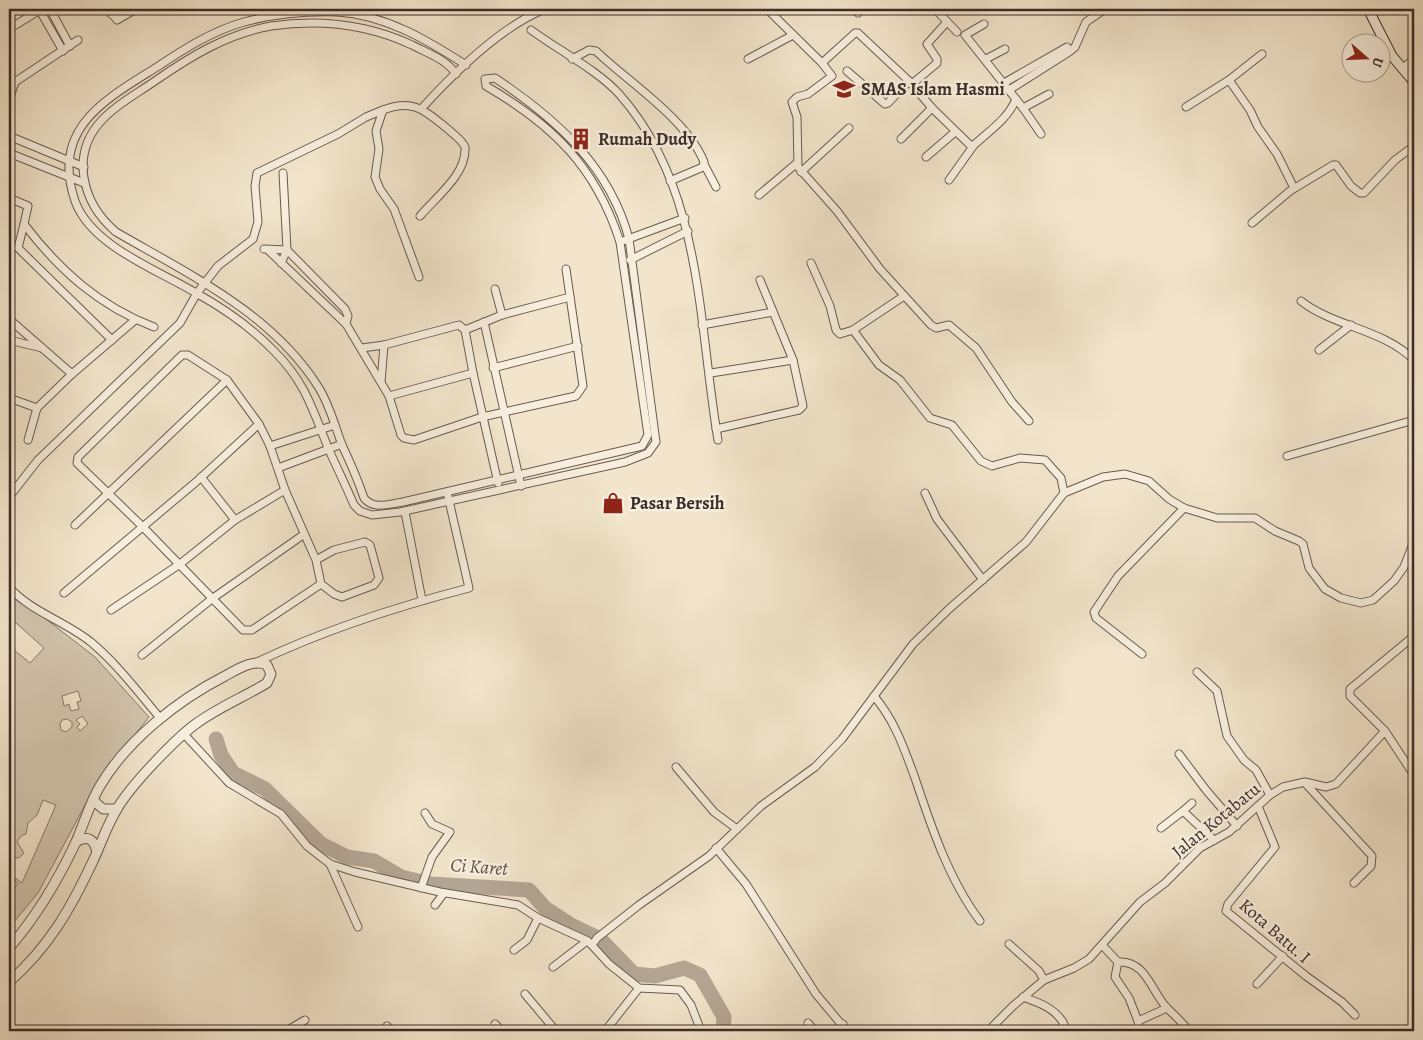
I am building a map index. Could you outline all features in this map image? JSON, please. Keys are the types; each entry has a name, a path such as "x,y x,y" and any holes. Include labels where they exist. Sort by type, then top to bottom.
{"street":[{"path":"9,29 39,9 63,51"},
{"path":"50,9 70,46"},
{"path":"118,9 109,11 114,20 118,20 136,9"},
{"path":"454,70 466,65 512,25 545,9"},
{"path":"767,9 822,63 832,76 808,94 797,97 792,102 797,118 798,163 801,172 837,211 880,269 934,327 949,325 976,348 1012,402 1029,421"},
{"path":"935,9 957,32"},
{"path":"1009,90 1075,47 1086,22 1105,9"},
{"path":"1368,9 1385,45 1414,82"},
{"path":"454,70 404,42 339,23 320,22 270,26 236,35 192,55 115,107 92,134 86,152 84,183 93,207 111,228 232,300 258,319 287,346 320,390 364,498 371,504 403,502 518,476 638,447 646,441 648,435 624,262 620,242 600,192 578,158 539,120 509,98 486,86 485,79 495,78 524,97 553,121 582,150 601,175 624,222 629,239 657,437 654,446 648,453 625,462 449,503 405,512 372,516 354,506 307,394 277,353 253,331 197,293 138,261 100,235 82,215 76,203 70,178 70,163 76,136 89,115 106,99 178,52 221,30 244,22 274,15 321,10 338,11 375,19 406,29 466,65"},
{"path":"320,22 321,10"},
{"path":"338,11 339,23"},
{"path":"848,71 885,104 888,103 911,82 937,63 936,57 927,44 947,22"},
{"path":"984,24 966,35 1041,134"},
{"path":"531,30 611,87 625,101 647,134 670,181 685,218 688,231 710,373 718,440"},
{"path":"822,63 856,33 911,82 955,132 970,145 974,145"},
{"path":"748,59 793,35"},
{"path":"9,100 12,83 78,40"},
{"path":"1004,83 1067,47"},
{"path":"986,59 1005,49"},
{"path":"572,59 583,52 596,51 675,122 696,147 716,187"},
{"path":"1186,107 1229,80 1262,54"},
{"path":"1402,69 1414,59"},
{"path":"422,108 454,70 457,60"},
{"path":"1229,80 1250,110 1294,188"},
{"path":"1023,108 1049,94"},
{"path":"949,180 974,145 1010,111 1016,99"},
{"path":"9,497 38,460 180,323 203,283 230,256 252,240 256,232 256,177 258,173 338,134 366,116 394,106 422,108 464,143 466,150 465,158 453,179 420,216"},
{"path":"901,138 932,108"},
{"path":"382,110 376,134 380,149 375,177 380,189 394,209 419,277"},
{"path":"801,172 849,128"},
{"path":"926,157 955,132"},
{"path":"9,136 70,163 84,167"},
{"path":"1252,222 1294,188 1334,164 1354,190 1363,193 1395,160 1414,146"},
{"path":"9,153 84,183"},
{"path":"759,195 798,163"},
{"path":"670,181 701,168 704,164"},
{"path":"281,263 287,250 283,173"},
{"path":"9,198 28,206 18,248 112,340"},
{"path":"620,242 685,218"},
{"path":"24,224 78,285 135,320 154,327"},
{"path":"624,262 688,231"},
{"path":"346,324 348,316 345,309 287,250 266,250 309,287 346,324 389,396 398,429 407,439 414,440 482,417 576,396 580,392 583,386 566,269"},
{"path":"812,263 830,306 836,330 840,334 853,330 904,296"},
{"path":"309,287 316,279"},
{"path":"716,429 802,408 804,402 793,360 760,280"},
{"path":"68,295 78,285"},
{"path":"495,289 502,315"},
{"path":"466,330 502,315 570,297"},
{"path":"1301,301 1315,313 1351,325 1401,349 1414,360"},
{"path":"702,325 772,312"},
{"path":"9,319 72,374"},
{"path":"28,440 37,408 72,374 135,320"},
{"path":"484,322 521,486"},
{"path":"362,348 384,345 459,325 466,330 482,417 500,490"},
{"path":"1320,350 1351,325"},
{"path":"853,330 880,365 900,380 930,418 952,425 981,461 992,466 1020,458 1045,460 1061,478 1064,493"},
{"path":"9,340 44,349"},
{"path":"381,383 384,345"},
{"path":"493,368 578,346"},
{"path":"316,560 334,550 365,542 370,545 379,574 378,581 374,585 342,597 334,594 321,584 316,560 303,535 270,446 258,424 227,380 188,355 182,355 78,457 77,463 143,526 243,630 252,630 321,584"},
{"path":"710,373 793,360"},
{"path":"389,396 473,372"},
{"path":"75,525 227,380"},
{"path":"9,398 37,408"},
{"path":"1287,456 1414,420"},
{"path":"64,592 201,477 258,424"},
{"path":"270,446 335,425"},
{"path":"278,468 342,444"},
{"path":"553,967 590,943 639,905 690,871 761,806 824,759 914,644 950,608 1026,542 1064,493 1103,477 1124,474 1149,481 1169,499 1184,508 1217,518 1255,518 1281,534 1303,544 1309,568 1319,583 1341,598 1362,603 1373,600 1394,581 1404,567 1414,541"},
{"path":"201,477 235,520"},
{"path":"111,610 180,564 235,520 285,490"},
{"path":"9,948 32,921 76,842 93,800 109,773 160,718 191,694 278,652 370,616 468,588 447,492"},
{"path":"925,494 937,519 983,580"},
{"path":"1142,654 1096,618 1094,612 1118,576 1184,508"},
{"path":"405,512 422,600"},
{"path":"142,655 213,598 303,535"},
{"path":"9,587 20,598 58,619 92,643 112,662 160,718"},
{"path":"1414,636 1350,689 1350,696 1385,731 1414,775"},
{"path":"9,982 51,938 75,898 117,809 183,734 199,721 265,684 270,679 270,669 278,652"},
{"path":"255,663 262,663 270,669"},
{"path":"1197,672 1217,690 1227,736 1244,760 1256,770 1270,795"},
{"path":"874,696 904,744 928,814 962,896 980,921"},
{"name":"Jalan Kotabatu","path":"988,1031 1023,997 1044,980 1089,960 1140,902 1165,883 1200,848 1237,826 1270,795 1283,787 1305,782 1326,787 1336,784 1385,731"},
{"path":"183,734 229,783 281,814 307,846 330,864 355,872 422,883 444,893 514,904 590,943 609,964 638,988 680,990 691,1004 701,1031"},
{"path":"1179,754 1206,790 1237,826"},
{"path":"676,766 714,812 737,829"},
{"path":"1305,782 1372,856 1371,866 1354,883"},
{"path":"93,800 97,806 107,811 117,809"},
{"path":"1160,828 1192,803"},
{"name":"Kota Batu. I","path":"1258,806 1275,842 1274,850 1228,904 1226,911 1306,976 1342,1002 1355,1015"},
{"path":"1183,810 1214,840"},
{"path":"422,883 433,856 450,832 432,824 425,813"},
{"path":"76,842 82,838 89,838 94,842 97,852"},
{"path":"716,848 746,884 816,994 847,1031"},
{"path":"330,864 358,927"},
{"path":"435,905 444,893"},
{"path":"514,950 527,940 538,918"},
{"path":"1009,944 1040,971 1044,980"},
{"path":"1103,946 1118,962 1129,962 1138,967 1167,1008 1188,1031"},
{"path":"1257,984 1283,956"},
{"path":"1118,962 1114,970 1115,977 1129,998 1138,1021 1139,1031"},
{"path":"604,1031 638,988"},
{"path":"525,994 556,1031"},
{"path":"1023,997 1043,1004 1055,1013 1064,1024 1059,1031"},
{"path":"1138,1021 1167,1008"},
{"path":"286,1031 305,1020"},
{"path":"808,1023 815,1031"},
{"path":"495,1024 502,1031"},
{"path":"835,1031 843,1024"}],"shaded area":[{"path":"15,595 95,657 149,717 98,781 38,893 9,928 9,896 18,883 10,878 9,880 9,873 22,883 56,805 43,800 37,815 28,823 26,834 21,836 17,842 24,853 19,858 9,857 9,697 13,675 9,674 9,646 30,663 44,648 16,623 11,627 9,625 9,601","holes":["78,691 81,701 77,702 79,709 71,711 69,704 64,706 62,696","82,716 88,724 80,731 77,727 80,724 76,720","67,719 72,722 72,727 66,732 61,730 60,724 62,720"]}],"waterway":[{"name":"Ci Karet","path":"216,739 221,755 233,773 265,789 321,844 347,857 374,861 401,877 431,884 529,890 545,908 571,925 600,939 634,974 655,976 684,968 700,975 724,1017 723,1031"}],"place":[{"name":"SMAS Islam Hasmi","path":"844,89"},
{"name":"Rumah Dudy","path":"581,139"},
{"name":"Pasar Bersih","path":"613,503"}]}
